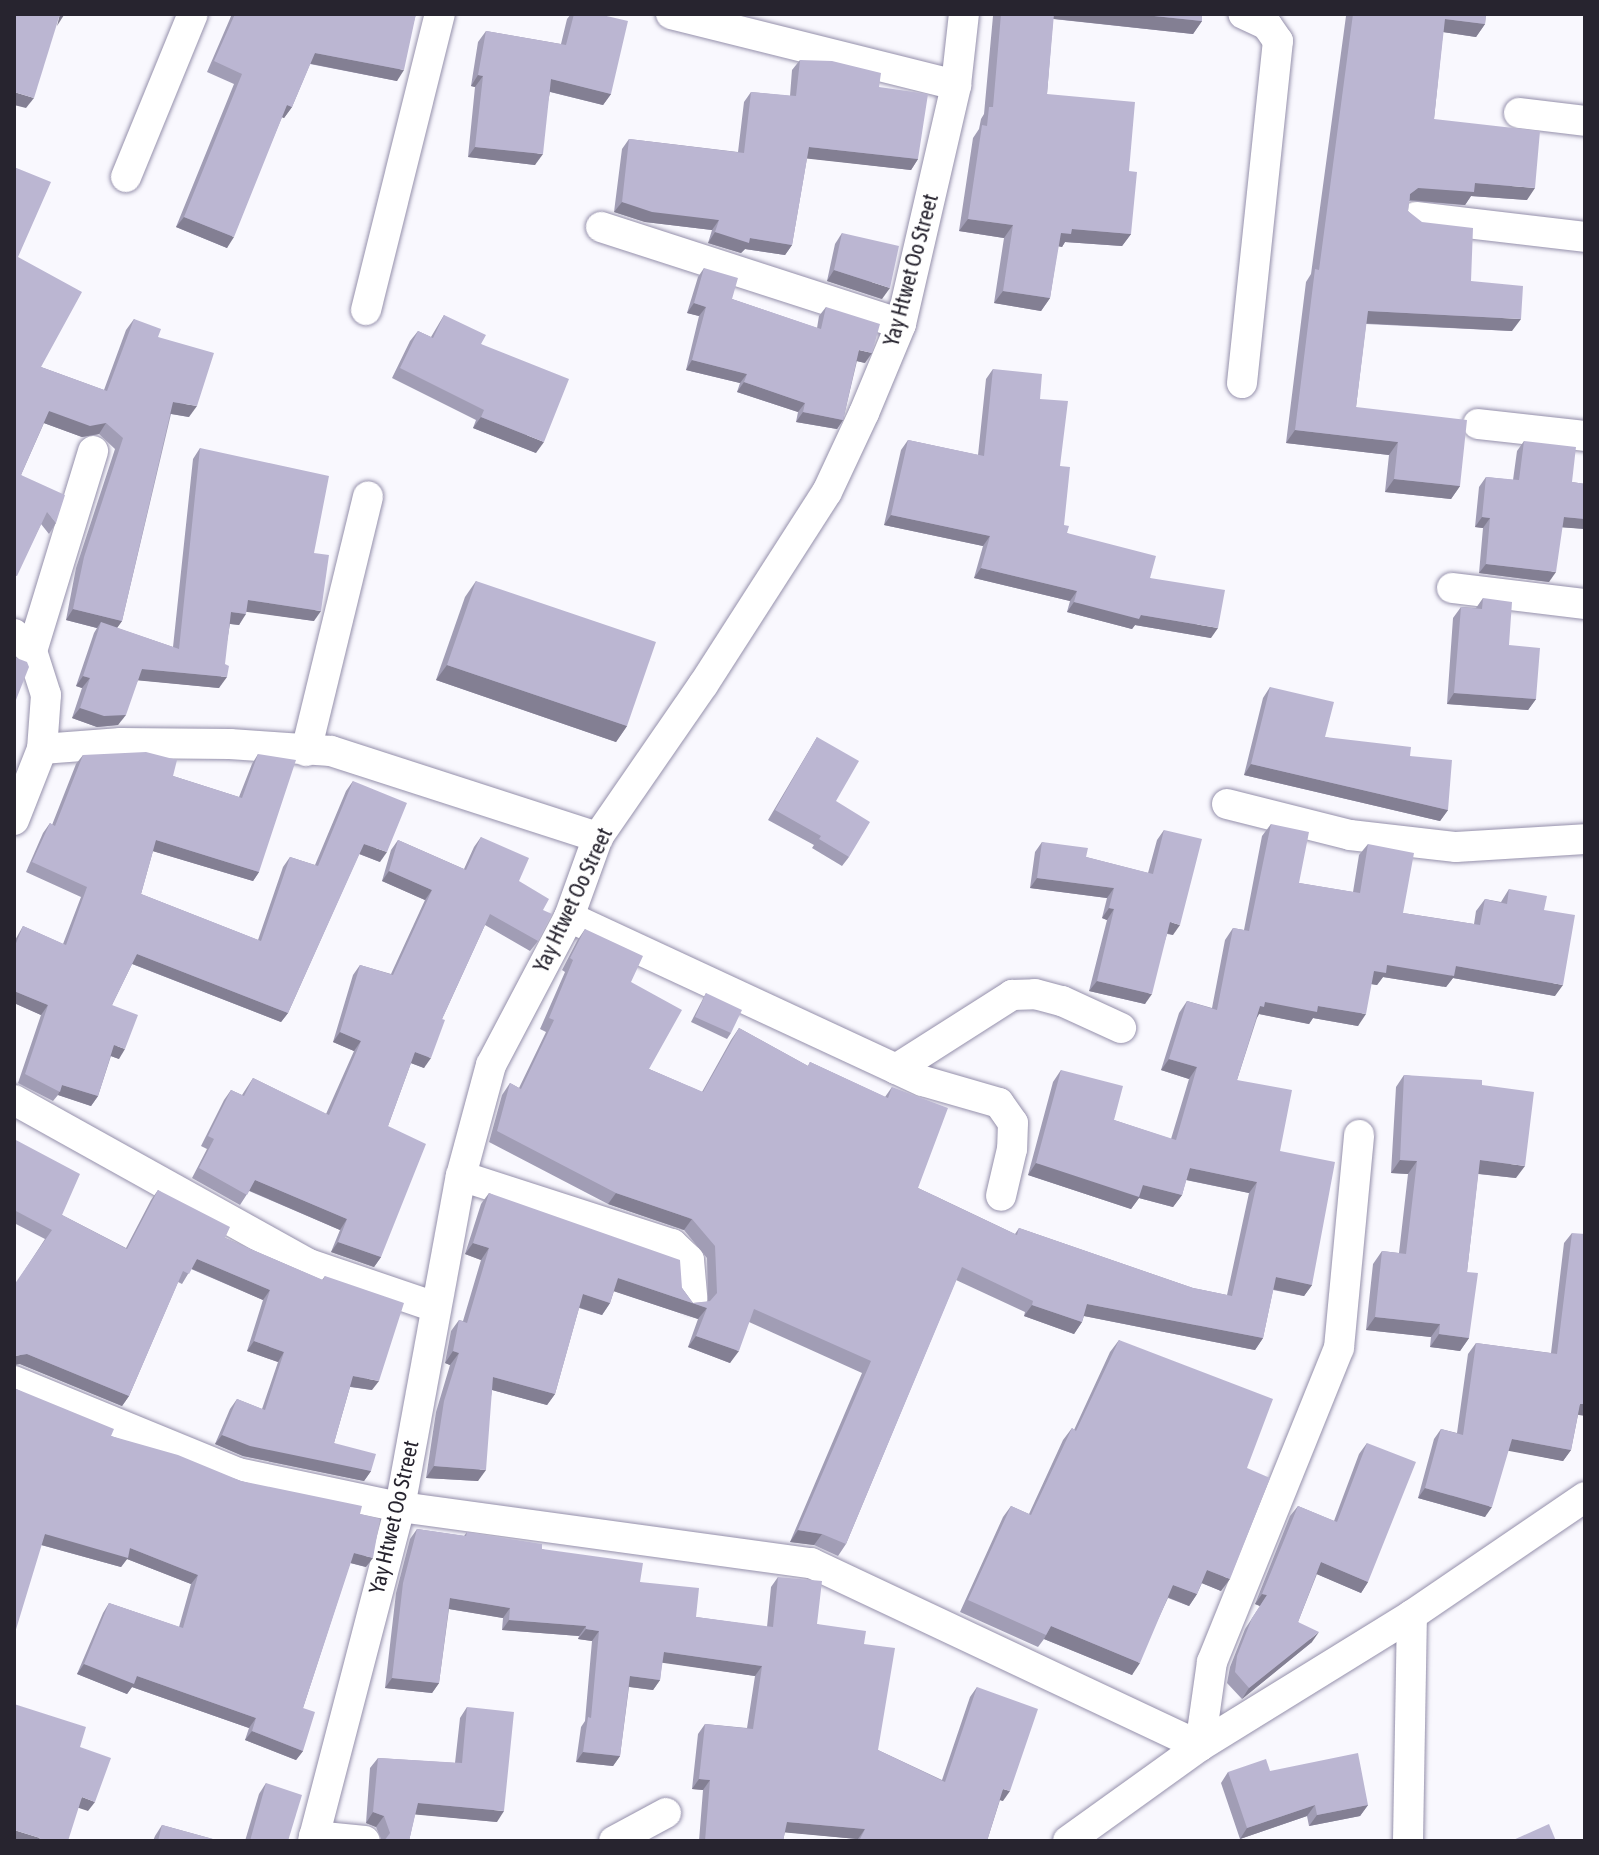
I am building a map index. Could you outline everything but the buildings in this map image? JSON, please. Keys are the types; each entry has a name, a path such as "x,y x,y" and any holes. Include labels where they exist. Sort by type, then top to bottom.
{"street":[{"path":"126,177 193,14"},
{"path":"366,310 440,14"},
{"path":"671,14 956,85"},
{"name":"Yay Htwet Oo Street","path":"313,1838 400,1507 461,1176 491,1065 569,917 598,837 703,685 827,492 901,324 956,85 964,14"},
{"path":"1242,383 1278,41 1267,25 1243,14"},
{"path":"1519,113 1585,121"},
{"path":"1416,217 1585,237"},
{"path":"601,227 901,324"},
{"path":"1478,424 1585,436"},
{"path":"14,820 42,749 46,695 23,642 93,451"},
{"path":"306,751 368,496"},
{"path":"1452,588 1585,604"},
{"path":"42,749 121,743 230,744 331,751 598,837"},
{"path":"1227,804 1350,835 1456,847 1585,839"},
{"path":"569,917 923,1081 999,1103 1013,1123 1012,1149 1001,1196"},
{"path":"896,1069 1012,995 1035,994 1062,1001 1121,1028"},
{"path":"14,1100 309,1264 435,1307"},
{"path":"1200,1746 1212,1662 1339,1348 1359,1135"},
{"path":"461,1176 672,1244 689,1260 692,1298"},
{"path":"14,1381 238,1473 400,1507 811,1563 1200,1746"},
{"path":"1068,1841 1200,1746 1412,1615 1585,1497"},
{"path":"1408,1841 1412,1615"},
{"path":"614,1841 666,1813"},
{"path":"313,1838 365,1841"}]}
